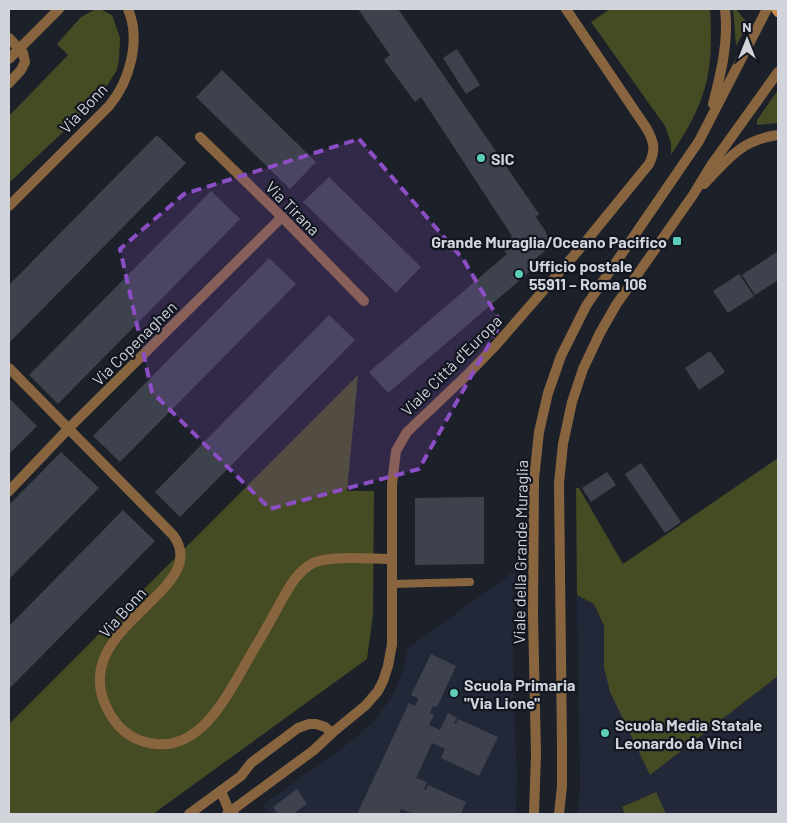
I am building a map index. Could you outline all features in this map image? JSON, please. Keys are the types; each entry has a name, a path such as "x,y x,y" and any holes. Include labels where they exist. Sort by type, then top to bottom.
{"street":[{"path":"9,59 59,9"},
{"name":"Via Bonn","path":"9,206 109,106 120,90 127,75 132,54 133,30 128,9"},
{"name":"Viale Città d'Europa","path":"231,814 314,750 366,705 378,691 385,676 392,644 393,470 396,451 403,437 496,345 589,237 649,164 654,154 654,144 647,129 566,9"},
{"name":"Viale della Grande Muraglia","path":"707,126 722,68 726,30 725,9"},
{"name":"Viale della Grande Muraglia","path":"534,814 536,754 533,615 534,479 545,405 561,356 586,306 693,150 767,9"},
{"path":"9,38 25,59 24,66 9,83"},
{"path":"559,814 562,786 562,746 559,490 566,424 581,374 606,323 693,195 710,166 778,72"},
{"path":"693,195 742,146 761,138 778,135"},
{"name":"Via Tirana","path":"200,137 364,301"},
{"name":"Via Copenaghen","path":"9,490 282,217"},
{"name":"Via Bonn","path":"9,368 173,535 180,550 180,562 176,573 167,585 114,638 102,666 100,683 106,706 120,728 138,740 155,744 171,743 192,733 207,722 227,696 291,584 307,567 315,562 331,558 391,558"},
{"path":"189,814 240,776 251,763 302,726 320,724 332,733"},
{"path":"220,791 231,814"}],"lane":[{"path":"391,584 470,582"}],"highlighted area":[{"path":"359,139 463,259 501,323 419,469 270,509 152,392 120,249 184,194"}],"shaded area":[{"name":"Scuola Primaria \"Via Lione\"","path":"515,571 513,611 517,773 516,814 270,814 263,805 357,737 377,718 393,694 403,670 408,648"},
{"path":"577,595 594,604 604,626 604,667 650,774 778,676 778,814 578,814 580,783"}],"green space":[{"path":"96,9 112,15 120,38 117,70 100,97 9,183 9,116 68,55 57,44 81,17"},
{"path":"610,9 710,9 711,51 706,86 693,118 671,155 671,143 665,126 591,22"},
{"path":"733,9 736,9 748,24 736,46"},
{"path":"778,90 778,123 757,125 757,120"},
{"path":"358,375 347,491 374,491 373,615 367,659 153,814 9,814 9,724"},
{"path":"778,458 778,676 650,775 610,692 604,667 604,626 594,604 577,595 576,488 579,488 623,564"},
{"path":"656,792 666,814 625,814 622,807"}],"building":[{"path":"358,9 398,9 539,214 536,217 546,232 548,242 544,252 531,262 535,267 388,393 369,372 507,254 501,247 512,236 421,97 415,102 384,60 390,55"},
{"path":"457,49 480,85 466,94 443,58"},
{"path":"222,70 316,162 290,189 196,97"},
{"path":"157,135 186,163 9,343 9,285"},
{"path":"329,177 421,267 396,293 303,202"},
{"path":"211,191 240,219 58,404 29,375"},
{"path":"778,251 778,280 755,295 742,275"},
{"path":"269,258 296,284 120,462 93,436"},
{"path":"739,274 754,296 728,313 713,291"},
{"path":"329,315 355,340 180,517 155,492"},
{"path":"710,351 725,372 699,390 685,368"},
{"path":"9,400 37,426 9,454"},
{"path":"61,452 99,488 9,579 9,505"},
{"path":"641,463 681,522 665,533 625,474"},
{"path":"607,472 616,485 591,502 582,488"},
{"path":"484,497 484,564 415,565 415,498"},
{"path":"123,510 155,541 9,689 9,626"},
{"path":"431,654 456,666 437,707 433,706 430,713 434,715 429,725 440,730 448,713 457,718 454,723 456,724 458,719 498,737 479,776 441,758 445,749 432,743 416,778 427,782 424,789 426,790 428,785 466,802 461,814 413,814 401,809 399,814 357,814 409,703 415,706 419,699 411,695"},
{"path":"297,789 307,804 293,814 278,814 273,807"}],"place":[{"name":"SIC","path":"481,158"},
{"name":"Grande Muraglia/Oceano Pacifico","path":"677,241"},
{"name":"Ufficio postale 55911 – Roma 106","path":"519,274"},
{"name":"Scuola Primaria \"Via Lione\"","path":"454,693"},
{"name":"Scuola Media Statale Leonardo da Vinci","path":"605,733"}]}
